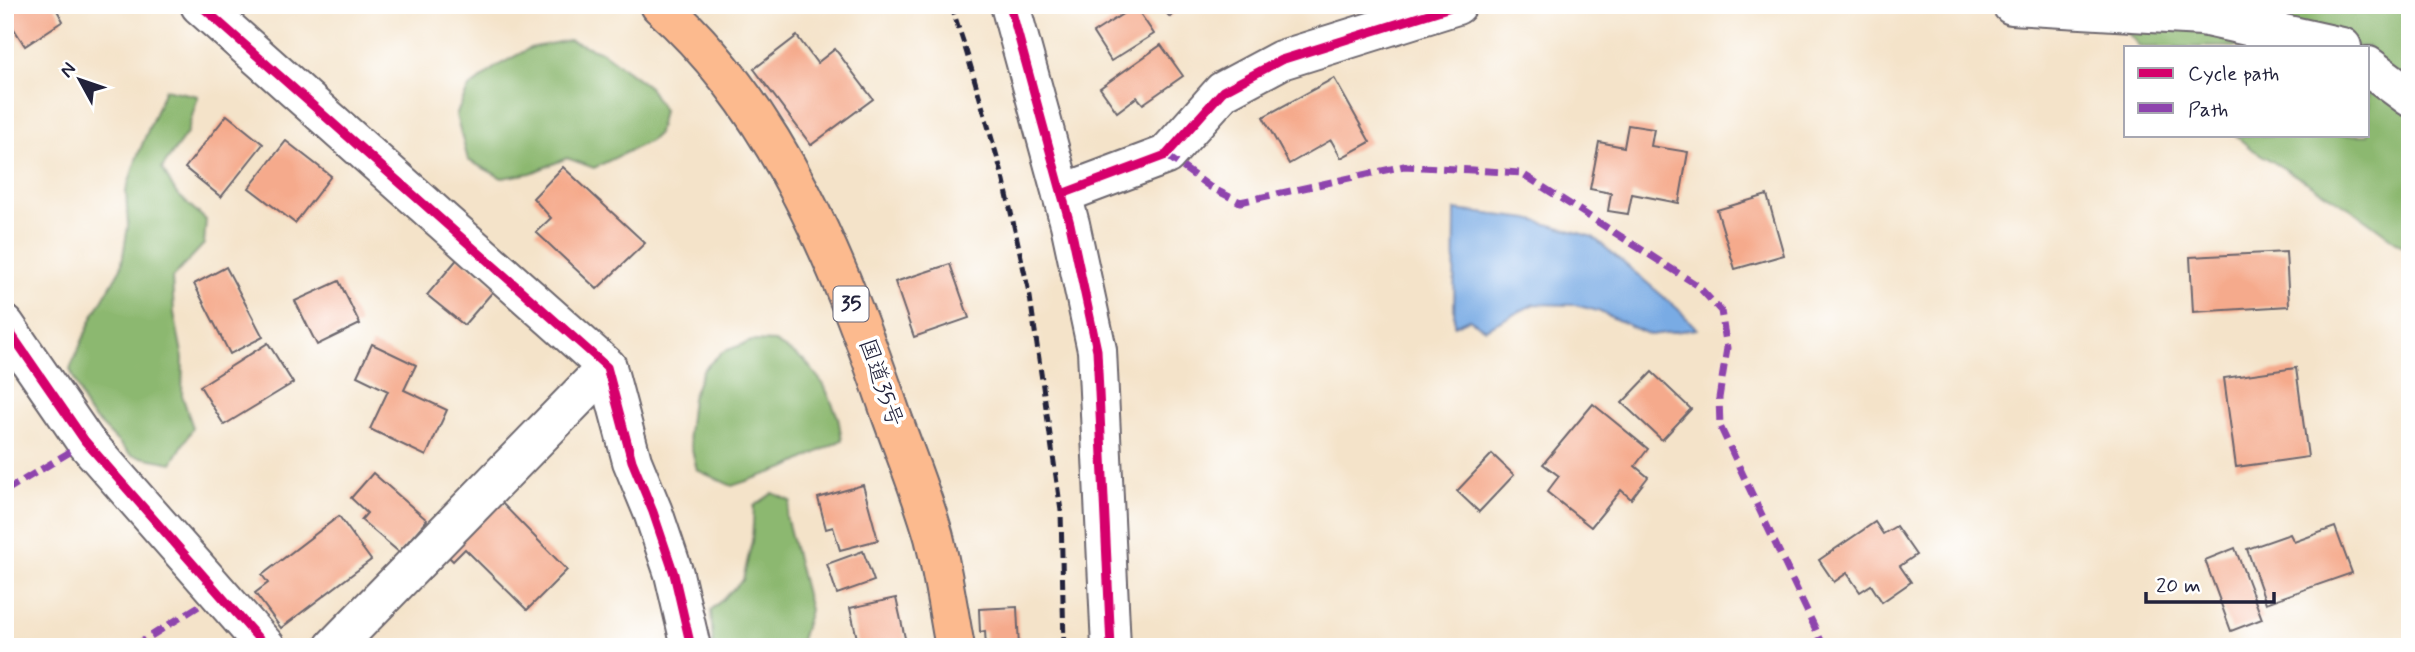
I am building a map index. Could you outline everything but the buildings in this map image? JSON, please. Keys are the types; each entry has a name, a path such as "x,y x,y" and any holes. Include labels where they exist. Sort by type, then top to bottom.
{"highway":[{"name":"国道35号","path":"660,5 684,26 750,105 826,240 868,345 933,536 955,647"}],"street":[{"path":"201,5 607,367 632,461 674,574 691,647"},
{"path":"1010,5 1062,194 1097,350 1111,647"},
{"path":"1062,194 1166,155 1223,90 1281,60 1457,5"},
{"path":"2012,5 2202,16 2337,46"},
{"path":"2370,67 2410,97"},
{"path":"5,325 85,441 266,647"},
{"path":"334,647 607,367"}],"green space":[{"path":"2104,5 2410,5 2410,252 2351,209 2250,148 2236,136 2370,136 2370,46 2139,46"},
{"path":"569,40 602,52 649,87 663,110 658,133 650,141 594,168 567,158 531,173 502,178 468,160 456,115 468,89 497,66 530,48"},
{"path":"165,89 198,96 187,133 162,168 176,193 206,220 204,244 172,278 174,313 183,358 182,395 193,428 172,463 131,455 87,411 70,369 93,316 121,268 128,226 126,191"},
{"path":"752,341 775,342 805,361 824,385 838,417 842,440 788,467 732,486 697,470 688,434 692,398 703,370 722,352"},
{"path":"773,493 791,501 786,516 810,610 799,647 713,647 711,610 743,580 752,541 754,506"}],"water":[{"path":"1455,210 1529,219 1593,237 1678,309 1697,329 1650,335 1598,311 1575,305 1534,304 1485,329 1469,319 1454,326"}],"railway":[{"path":"951,5 1003,177 1030,297 1061,511 1064,647"}],"marked path":[{"path":"1166,155 1210,187 1240,202 1404,166 1521,173 1697,285 1721,311 1727,348 1719,398 1720,426 1824,647"},
{"path":"5,491 70,452"},
{"path":"133,647 199,606"}],"cycle path":[{"path":"200,5 607,367 632,461 674,574 691,647"},
{"path":"1010,5 1070,224 1097,350 1111,647"},
{"path":"1062,194 1166,155 1223,91 1281,60 1457,5"},
{"path":"5,325 85,441 266,647"}]}
